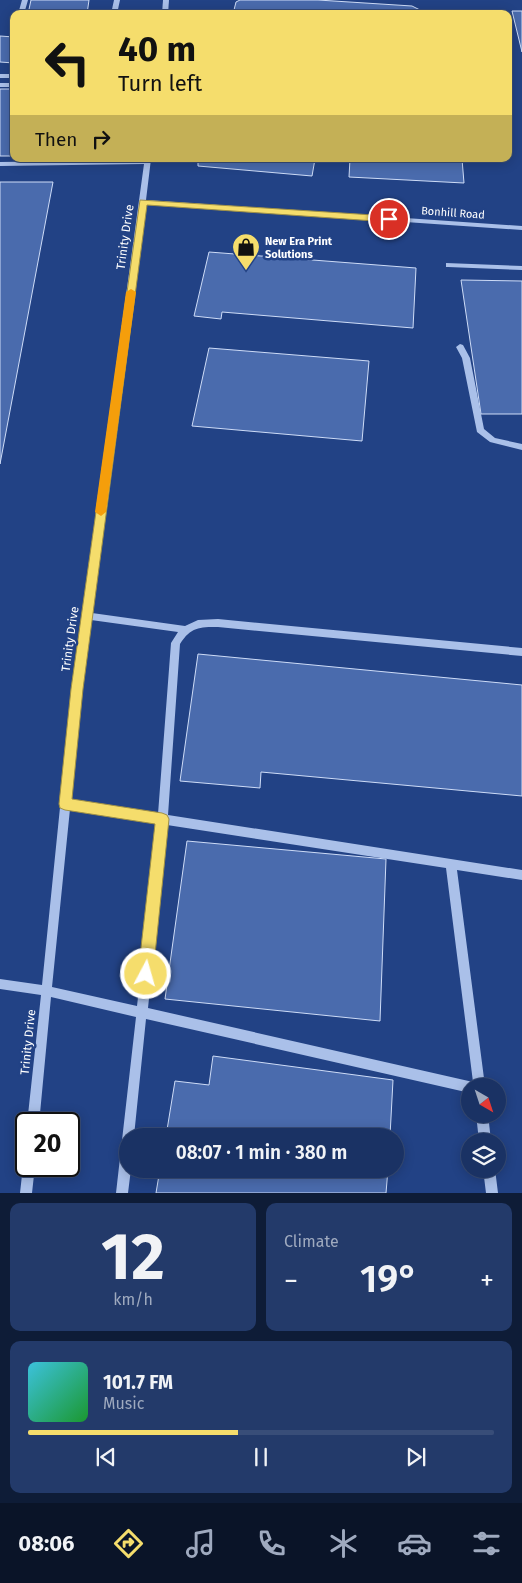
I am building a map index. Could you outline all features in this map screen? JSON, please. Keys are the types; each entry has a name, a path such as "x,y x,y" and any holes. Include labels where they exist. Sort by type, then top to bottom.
{"street":[{"path":"0,164 57,162"},
{"name":"Trinity Drive","path":"34,1112 77,689 148,162"},
{"name":"Bonhill Road","path":"143,202 522,228"},
{"path":"448,265 522,268"},
{"path":"460,347 466,358 480,430 493,440 522,447"},
{"path":"87,616 184,630"},
{"path":"129,1128 162,819 176,643 184,630 194,624 218,623 522,652"},
{"path":"65,804 522,875"},
{"path":"451,864 478,1078"},
{"path":"0,984 46,991 461,1085"},
{"path":"26,1193 28,1177"},
{"path":"122,1193 124,1178"},
{"path":"490,1178 492,1193"}],"building":[{"path":"31,0 89,0 88,10 29,10"},
{"path":"240,0 318,0 412,6 420,10 234,10 236,2"},
{"path":"512,11 522,11 522,52"},
{"path":"0,36 10,37 10,63 0,62"},
{"path":"0,89 10,89 10,156 0,156"},
{"path":"198,162 314,162 312,176 198,166"},
{"path":"350,162 462,162 464,183 349,177"},
{"path":"0,182 53,182 0,464"},
{"path":"209,252 416,268 413,328 222,312 221,319 194,316"},
{"path":"461,280 522,281 522,414 481,414"},
{"path":"209,348 369,361 362,441 192,426"},
{"path":"198,654 522,685 522,796 261,772 260,788 180,781"},
{"path":"187,841 386,859 380,1021 165,999"},
{"path":"213,1056 393,1080 390,1128 167,1128 175,1081 209,1085"},
{"path":"158,1178 387,1178 386,1193 156,1193"}],"slow traffic":[{"path":"101,512 131,292"}],"place":[{"name":"New Era Print Solutions","path":"246,271"}],"route":[{"path":"146,974 162,819 65,804 77,689 143,202 389,219"}]}
